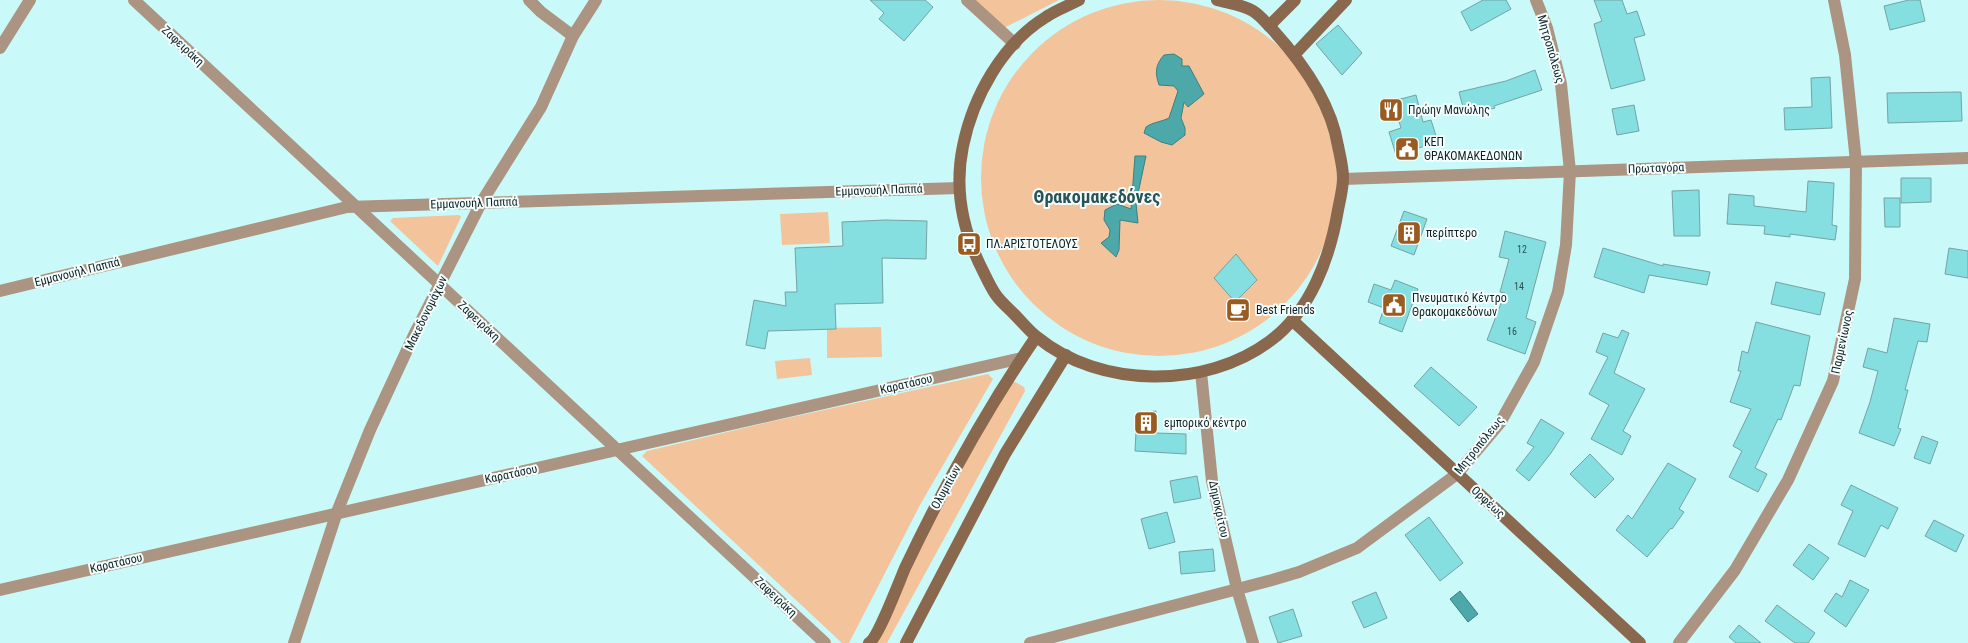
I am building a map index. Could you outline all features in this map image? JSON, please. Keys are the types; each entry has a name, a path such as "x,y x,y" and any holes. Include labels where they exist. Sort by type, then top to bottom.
{"street":[{"path":"0,48 30,0"},
{"name":"Ζαφειράκη","path":"134,0 824,643"},
{"path":"529,0 541,12 573,36"},
{"name":"Μακεδονομάχων","path":"294,643 337,512 370,430 481,203 541,107 573,36 596,0"},
{"path":"967,0 1014,44"},
{"path":"1079,0 1044,18 1014,44 992,74 971,114 960,162 959,188 970,244 996,295 1036,337 1066,355 1105,371 1151,378 1182,376 1236,361 1271,341 1292,320 1322,271 1335,229 1343,179 1336,135 1329,114 1295,54 1269,26 1253,11 1217,0"},
{"path":"1269,26 1295,0"},
{"path":"1295,54 1346,0"},
{"name":"Μητροπόλεως","path":"1030,643 1299,572 1357,548 1457,474 1500,423 1534,362 1558,292 1566,245 1570,171 1561,84 1547,28 1536,0"},
{"name":"Παρμενίωνος","path":"1679,643 1735,570 1788,480 1833,381 1855,280 1856,162 1845,55 1834,0"},
{"name":"Πρωταγόρα","path":"1343,179 1968,158"},
{"name":"Εμμανουήλ Παππά","path":"0,291 355,206 959,188"},
{"name":"Ορφέως","path":"1292,320 1640,643"},
{"name":"Ολυμπίων","path":"874,643 928,520 984,418 1036,337"},
{"path":"906,643 1005,454 1066,355"},
{"name":"Καρατάσου","path":"0,590 1022,358"},
{"name":"Δημοκρίτου","path":"1200,372 1212,481 1237,589 1253,643"}],"shaded area":[{"path":"972,0 1059,0 1002,29"},
{"path":"1159,0 1194,4 1227,14 1258,30 1285,52 1307,79 1323,110 1333,143 1337,178 1333,213 1323,246 1307,277 1285,304 1258,326 1227,342 1194,352 1159,356 1124,352 1091,342 1060,326 1033,304 1011,277 995,246 985,213 981,178 985,143 995,110 1011,79 1033,52 1060,30 1091,14 1124,4"},
{"path":"828,212 830,243 782,245 780,214"},
{"path":"459,215 461,217 438,266 390,221 393,218"},
{"path":"881,327 882,357 827,358 827,328"},
{"path":"810,358 812,375 777,379 775,361"},
{"path":"988,374 993,379 920,505 849,643 842,643 642,456 647,451"},
{"path":"1008,378 1024,387 1025,391 887,643 866,643"}],"water":[{"path":"1174,54 1182,59 1182,66 1189,66 1204,94 1188,107 1184,102 1181,118 1185,128 1185,135 1172,145 1161,142 1144,133 1149,125 1169,118 1178,91 1174,86 1159,85 1157,69 1164,55"},
{"path":"1135,156 1146,156 1136,203 1138,223 1120,220 1119,250 1116,257 1101,243 1109,237 1110,230 1104,220 1105,210 1117,204 1131,209"},
{"path":"1460,591 1478,614 1468,622 1450,599"}],"building":[{"path":"870,0 925,0 933,7 904,41 879,19 884,13"},
{"path":"1483,0 1506,0 1511,9 1471,31 1461,12"},
{"path":"1594,0 1622,0 1627,14 1637,11 1645,35 1634,38 1645,80 1611,89 1594,24 1602,21"},
{"path":"1909,0 1920,0 1925,21 1890,30 1884,6"},
{"path":"1338,25 1362,53 1342,75 1316,44"},
{"path":"1535,70 1542,90 1494,106 1495,108 1465,115 1459,92 1506,81"},
{"path":"1830,77 1832,128 1785,130 1784,108 1812,107 1811,78"},
{"path":"1961,92 1962,121 1888,123 1887,93"},
{"path":"1416,95 1423,122 1431,120 1438,142 1396,155 1389,132 1401,128 1393,101"},
{"path":"1634,105 1639,131 1617,135 1612,109"},
{"path":"1901,178 1931,178 1931,202 1901,203"},
{"path":"1808,181 1834,183 1832,225 1837,226 1835,240 1790,234 1790,237 1764,234 1765,226 1727,224 1729,194 1754,196 1754,206 1806,212"},
{"path":"1699,190 1700,236 1674,236 1672,191"},
{"path":"1884,198 1900,198 1900,227 1885,227"},
{"name":"περίπτερο","path":"1404,211 1427,219 1414,255 1391,246"},
{"path":"927,221 926,259 882,258 883,303 835,304 836,329 768,331 765,349 746,345 754,300 786,306 785,292 797,292 795,248 843,246 842,222"},
{"path":"1505,231 1546,242 1526,318 1536,322 1525,354 1487,340 1505,293 1500,292 1509,259 1499,257"},
{"path":"1603,248 1663,266 1663,264 1710,272 1707,285 1649,275 1644,293 1594,277"},
{"path":"1949,248 1968,251 1968,278 1945,274"},
{"path":"1236,254 1257,280 1235,302 1214,278"},
{"name":"Πνευματικό Κέντρο Θρακομακεδόνων","path":"1395,280 1418,289 1402,332 1379,323 1384,308 1368,302 1374,284 1391,290"},
{"path":"1776,282 1825,293 1820,315 1771,304"},
{"path":"1894,318 1930,324 1927,342 1918,341 1905,390 1908,390 1898,428 1901,429 1894,446 1859,433 1878,371 1863,367 1868,348 1887,353"},
{"path":"1756,322 1810,336 1800,386 1794,385 1781,420 1778,419 1755,468 1767,474 1758,492 1729,477 1742,451 1733,446 1751,409 1730,402 1741,371 1738,371 1742,351 1748,353"},
{"path":"1622,330 1629,333 1614,373 1645,389 1623,431 1631,436 1622,455 1591,439 1609,405 1589,394 1608,357 1596,352 1603,333 1618,338"},
{"path":"1431,367 1477,407 1459,426 1414,386"},
{"name":"εμπορικό κέντρο","path":"1156,411 1155,433 1186,434 1186,454 1135,451 1137,413"},
{"path":"1541,419 1564,433 1529,481 1516,470 1534,447 1527,443"},
{"path":"1922,436 1938,442 1930,464 1914,458"},
{"path":"1590,454 1614,479 1595,498 1570,474"},
{"path":"1668,463 1696,479 1679,509 1684,512 1672,529 1647,557 1616,530 1628,515 1632,519"},
{"path":"1197,476 1201,498 1174,503 1170,481"},
{"path":"1851,485 1898,508 1888,529 1881,525 1865,557 1838,544 1853,511 1841,505"},
{"path":"1167,512 1175,542 1149,549 1141,519"},
{"path":"1429,517 1463,563 1440,581 1405,535"},
{"path":"1934,520 1964,535 1956,552 1925,536"},
{"path":"1809,544 1829,558 1813,580 1793,565"},
{"path":"1213,549 1215,571 1181,574 1179,552"},
{"path":"1850,580 1869,590 1846,627 1824,611 1836,593 1842,597"},
{"path":"1376,592 1387,618 1364,628 1352,602"},
{"path":"1777,605 1815,633 1808,643 1795,643 1765,621"},
{"path":"1293,609 1302,636 1278,643 1269,617"},
{"path":"1739,625 1761,643 1736,643 1729,637"}],"place":[{"name":"Πρώην Μανώλης","path":"1391,110"},
{"name":"ΚΕΠ ΘΡΑΚΟΜΑΚΕΔΟΝΩΝ","path":"1407,149"},
{"name":"περίπτερο","path":"1409,233"},
{"name":"ΠΛ.ΑΡΙΣΤΟΤΕΛΟΥΣ","path":"969,244"},
{"name":"Πνευματικό Κέντρο Θρακομακεδόνων","path":"1394,305"},
{"name":"Best Friends","path":"1238,310"},
{"name":"εμπορικό κέντρο","path":"1146,423"}],"district":[{"name":"Θρακομακεδόνες","path":"1097,196"}]}
